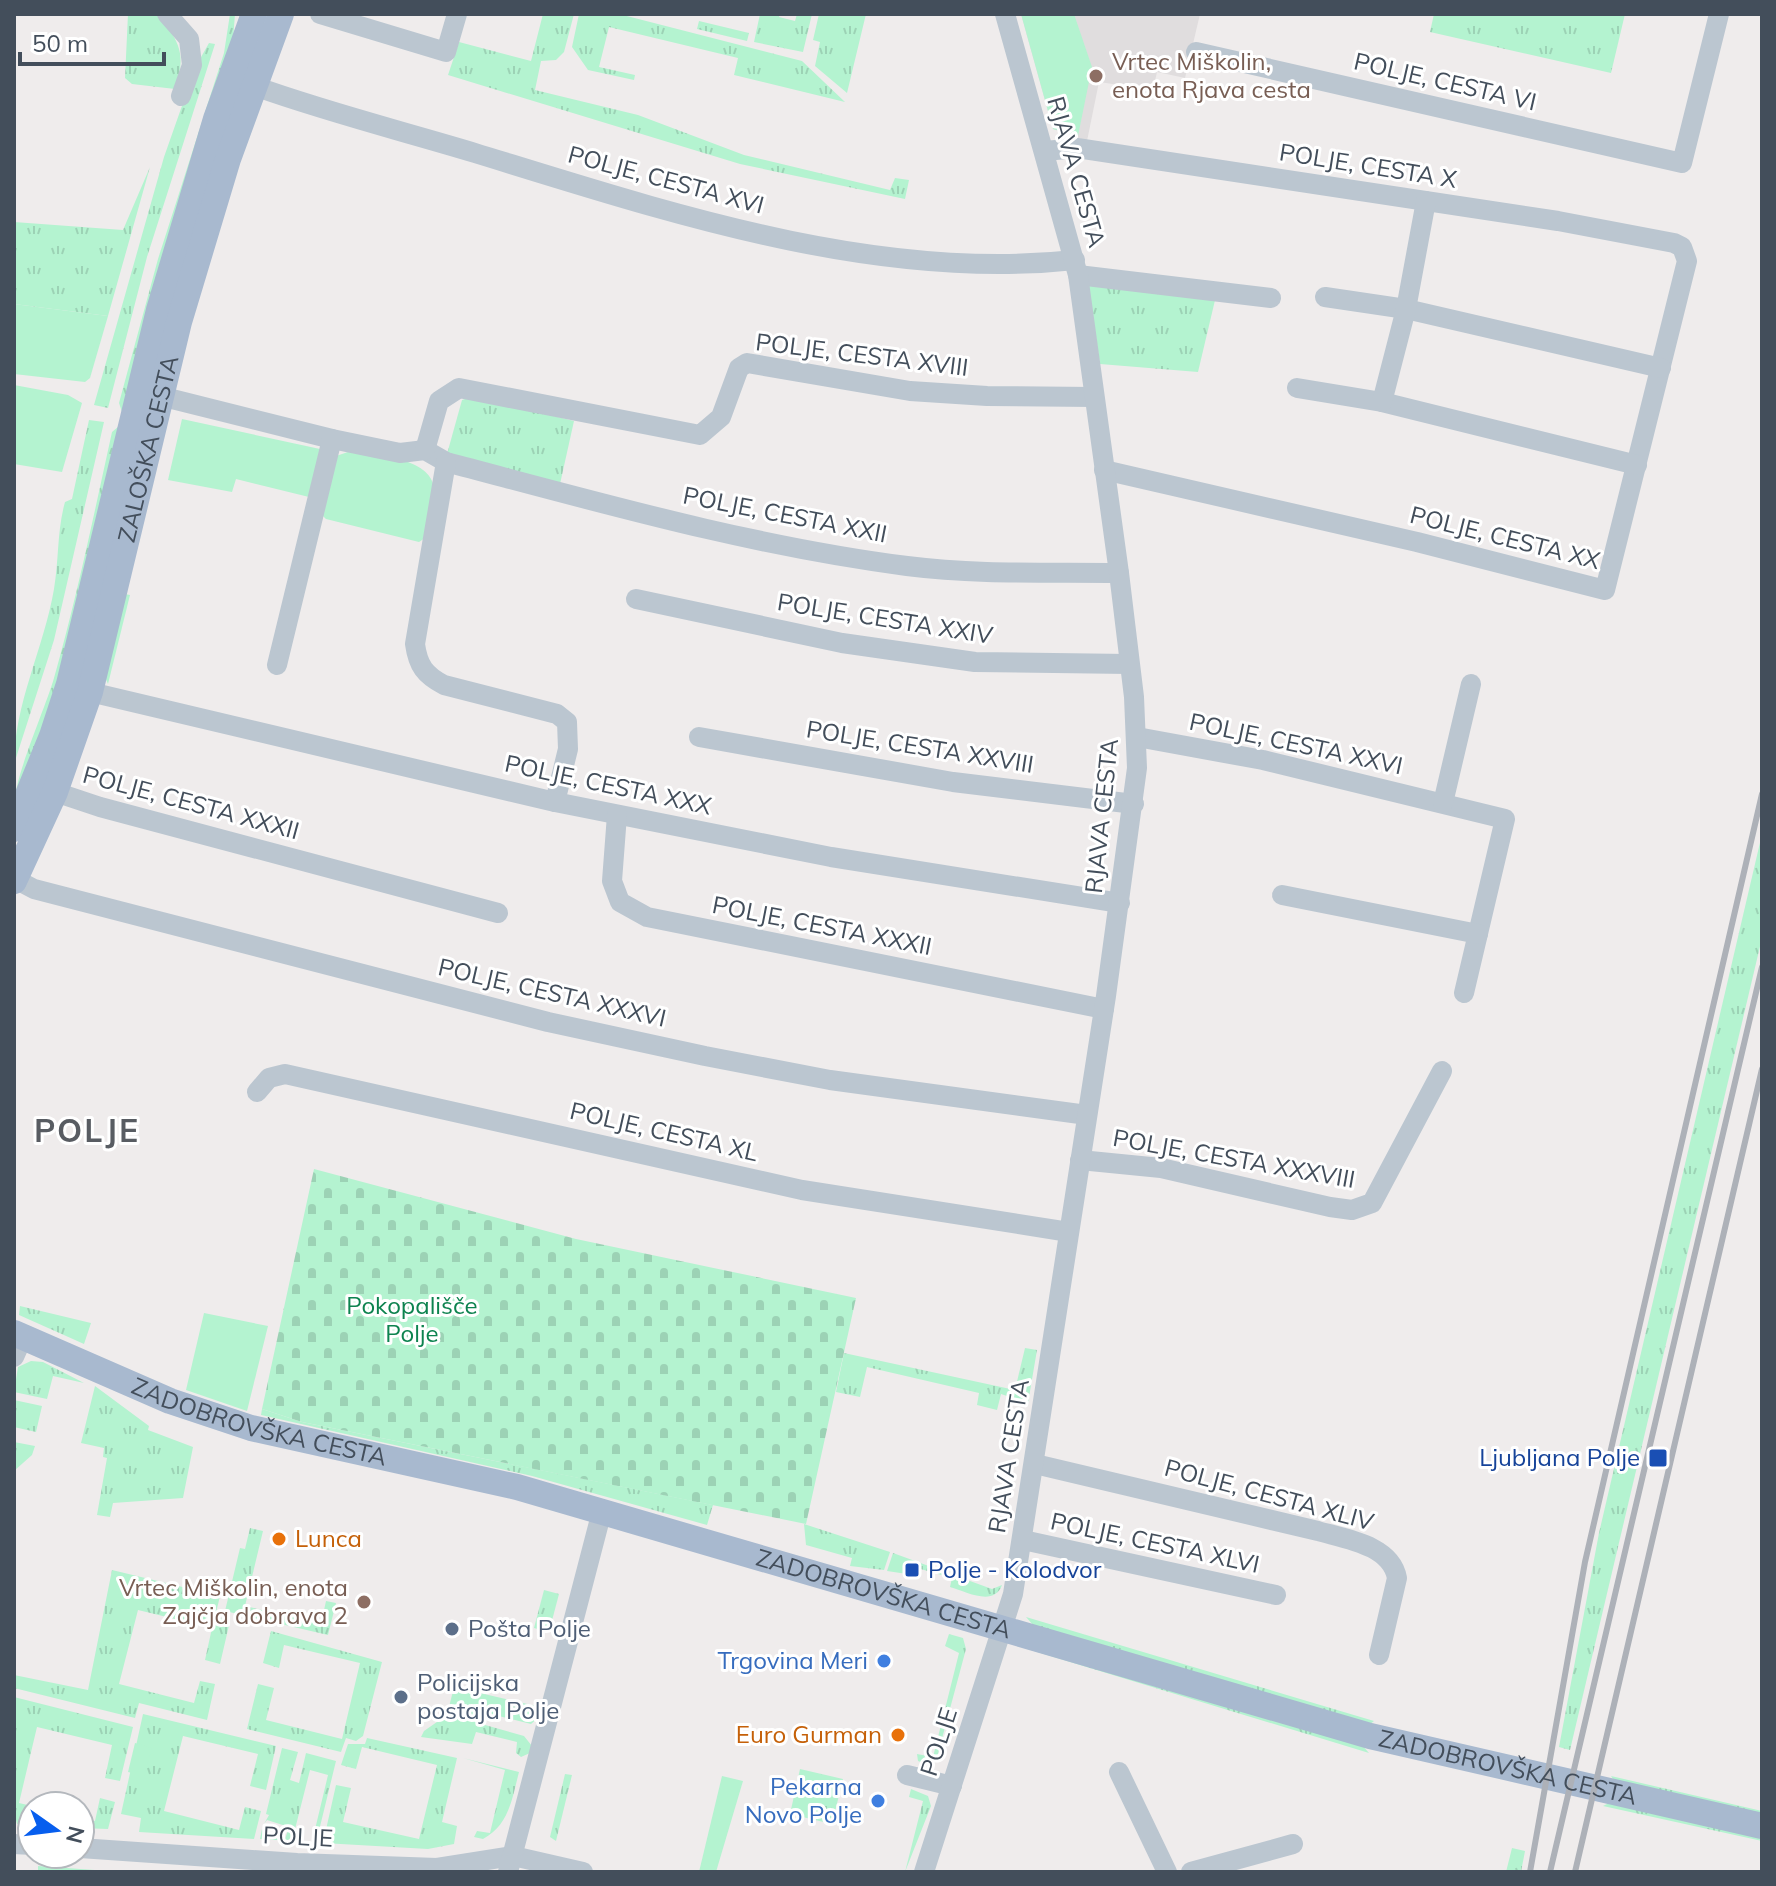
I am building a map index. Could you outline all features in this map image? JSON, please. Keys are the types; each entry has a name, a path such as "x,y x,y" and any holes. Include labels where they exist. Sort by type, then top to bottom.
{"main road":[{"name":"ZALOŠKA CESTA","path":"14,829 52,736 69,684 159,310 216,119 254,14"},
{"name":"ZALOŠKA CESTA","path":"15,880 55,792 90,692 160,396 201,246 281,14"},
{"name":"ZADOBROVŠKA CESTA","path":"17,1342 170,1401 251,1428 502,1484 602,1511 1370,1736 1762,1826"}],"street":[{"path":"167,14 189,39 192,65 181,96"},
{"path":"320,14 446,52 457,14"},
{"name":"RJAVA CESTA","path":"1004,1628 1023,1540 1120,903 1134,804 1137,737 1119,573 1076,268 1005,14"},
{"name":"POLJE, CESTA VI","path":"1196,52 1682,163 1719,14"},
{"name":"POLJE, CESTA XVI","path":"254,86 549,176 739,228 877,256 983,266 1076,268 1271,298"},
{"name":"POLJE, CESTA X","path":"1045,151 1077,148 1558,221 1682,247 1687,261 1661,368"},
{"path":"1382,402 1406,309 1426,201"},
{"path":"1297,388 1382,402 1637,465 1661,368 1406,309 1325,297"},
{"name":"POLJE, CESTA XVIII","path":"425,450 439,401 459,388 700,435 721,417 739,368 747,363 910,391 987,396 1094,397"},
{"name":"POLJE, CESTA XXII","path":"160,396 400,453 425,450 446,462 694,525 849,558 954,571 1119,573"},
{"path":"277,665 332,439"},
{"path":"446,462 415,644 417,659 430,678 444,685 557,714 567,722 568,749 555,802"},
{"name":"POLJE, CESTA XX","path":"1104,470 1605,590 1637,465"},
{"name":"POLJE, CESTA XXIV","path":"636,599 842,643 975,662 1129,664"},
{"path":"1443,803 1471,684"},
{"name":"POLJE, CESTA XXX","path":"90,692 617,815 831,857 1120,903"},
{"name":"POLJE, CESTA XXVIII","path":"699,737 953,782 1134,804"},
{"name":"POLJE, CESTA XXVI","path":"1137,737 1263,760 1505,819 1464,993"},
{"name":"POLJE, CESTA XXXII","path":"55,792 498,913"},
{"name":"POLJE, CESTA XXXII","path":"617,815 612,881 620,902 647,917 1104,1009"},
{"name":"POLJE, CESTA XXXVI","path":"15,880 34,889 194,933 548,1022 830,1080 1087,1115"},
{"path":"1282,895 1478,934"},
{"name":"POLJE, CESTA XXXVIII","path":"1080,1160 1161,1168 1330,1207 1361,1208 1372,1203 1442,1071"},
{"name":"POLJE, CESTA XL","path":"257,1092 269,1078 285,1074 802,1190 1069,1232"},
{"name":"POLJE, CESTA XLIV","path":"1035,1464 1318,1531 1385,1555 1395,1566 1397,1578 1379,1655"},
{"path":"510,1864 602,1511"},
{"name":"POLJE, CESTA XLVI","path":"1023,1540 1276,1595"},
{"name":"POLJE","path":"924,1872 1004,1628"},
{"path":"1119,1772 1167,1872"},
{"path":"907,1775 952,1786"},
{"path":"1191,1872 1293,1844"},
{"name":"POLJE","path":"96,1849 297,1863 437,1868 510,1864 583,1872"}],"shaded area":[{"name":"Vrtec Miškolin, enota Rjava cesta","path":"1021,14 1200,14 1185,78 1157,72 1153,90 1099,82 1087,141 1053,129"}],"green space":[{"path":"128,14 160,14 167,24 181,57 175,89 132,84 125,78"},
{"path":"230,14 235,14 233,40 122,412 119,403 158,259 224,53"},
{"path":"543,14 574,14 564,52 556,60 541,61 535,90 638,115 744,155 890,190 895,178 909,180 905,199 740,164 448,75 459,42 531,61"},
{"path":"579,14 619,14 802,61 845,102 734,75 738,58 609,27 599,67 635,75 634,80 588,70 572,47"},
{"path":"760,14 780,14 779,17 795,21 797,14 812,14 803,52 754,42"},
{"path":"819,14 866,14 847,93 815,66 820,42 813,40"},
{"path":"1021,14 1074,14 1092,67 1078,136 1053,129"},
{"path":"1434,14 1625,14 1611,73 1430,32"},
{"path":"767,20 794,26 791,40 763,33"},
{"path":"699,21 749,33 747,41 697,29"},
{"path":"209,43 215,44 147,257 108,408 94,405 164,157 196,66"},
{"path":"150,167 108,316 14,304 14,222 123,230"},
{"path":"1088,283 1216,296 1198,372 1100,364"},
{"path":"14,304 108,316 90,378 85,382 14,374"},
{"path":"14,385 68,395 82,403 62,472 14,464"},
{"path":"474,396 574,421 560,484 447,454 462,400"},
{"path":"182,419 320,449 309,497 236,479 232,492 168,480"},
{"path":"89,420 104,422 54,640 14,764 24,698 54,589 62,513 65,502 72,499"},
{"path":"119,426 60,680 14,807 19,779 62,648 112,432"},
{"path":"351,451 400,459 423,470 430,478 434,494 425,538 419,542 326,519 320,513 336,456"},
{"path":"125,594 130,595 108,684 105,677"},
{"path":"1762,834 1762,938 1570,1750 1559,1747 1599,1533"},
{"name":"Pokopališče Polje","path":"314,1169 576,1239 856,1298 806,1524 302,1422 262,1409"},
{"path":"20,1306 91,1323 84,1344 19,1315"},
{"path":"204,1313 268,1326 247,1411 186,1390"},
{"path":"1025,1348 1037,1350 1028,1403 1001,1394 997,1410 977,1405 979,1393 867,1367 860,1397 836,1392 844,1353 1015,1390"},
{"path":"31,1361 43,1362 84,1383 53,1376 47,1399 14,1392 18,1367"},
{"path":"95,1386 149,1426 148,1430 193,1447 183,1498 113,1503 110,1517 97,1515 107,1458 103,1457 104,1448 81,1443"},
{"path":"14,1400 42,1406 36,1432 14,1427"},
{"path":"262,1409 302,1422 713,1505 707,1525 532,1476 261,1415"},
{"path":"14,1442 35,1446 32,1455 14,1471"},
{"path":"804,1524 890,1552 884,1570 850,1566 852,1558 806,1545"},
{"path":"250,1528 263,1531 245,1606 321,1624 326,1601 336,1603 328,1635 225,1611 240,1548 245,1549"},
{"path":"893,1553 992,1589 1002,1585 998,1592 987,1597 950,1587 952,1578 910,1566 907,1574 887,1571"},
{"path":"112,1570 220,1596 215,1617 230,1621 220,1664 205,1660 212,1628 138,1610 119,1684 194,1703 200,1681 215,1684 207,1720 139,1703 135,1718 14,1688 14,1675 88,1690"},
{"path":"544,1590 559,1594 549,1632 534,1628"},
{"path":"1026,1617 1374,1721 1369,1725 1033,1625"},
{"path":"271,1631 382,1662 363,1736 356,1741 346,1738 341,1752 247,1729 258,1684 274,1688 266,1720 342,1739 360,1663 284,1645 279,1668 263,1663"},
{"path":"949,1634 963,1638 966,1649 936,1761 926,1764 918,1761 917,1754 933,1757 959,1653 945,1646"},
{"path":"1021,1647 1362,1745 1369,1753"},
{"path":"454,1687 540,1707 539,1717 531,1724 482,1712 478,1723 524,1736 532,1746 530,1753 521,1757 516,1753 517,1742 476,1732 472,1744 421,1737 424,1731 447,1715"},
{"path":"14,1697 133,1727 120,1781 105,1778 112,1745 37,1727 22,1790 16,1790 16,1820"},
{"path":"143,1714 276,1746 266,1790 250,1786 258,1754 183,1736 164,1811 239,1830 245,1807 261,1811 254,1839 139,1832 141,1818 121,1814"},
{"path":"367,1738 457,1758 442,1822 457,1826 454,1844 428,1849 323,1843 336,1785 351,1788 343,1822 419,1839 437,1765 362,1747 356,1769 341,1765 348,1744 365,1744"},
{"path":"135,1743 152,1748 144,1776 128,1772"},
{"path":"282,1748 298,1752 290,1780 299,1783 306,1753 336,1761 316,1843 312,1842 328,1775 310,1770 292,1841 260,1839 262,1829 264,1833 285,1839 289,1827 267,1820 264,1824 269,1815 266,1814"},
{"path":"463,1758 519,1772 504,1819 492,1833 483,1839 474,1837 477,1831 490,1833 505,1770"},
{"path":"800,1769 843,1779 832,1824 790,1814"},
{"path":"565,1774 572,1775 556,1841 550,1837"},
{"path":"722,1776 743,1781 716,1872 699,1872"},
{"path":"1611,1776 1762,1811 1762,1816 1615,1782"},
{"path":"911,1789 928,1796 931,1806 905,1872 923,1801 909,1797"},
{"path":"100,1798 115,1802 108,1829 96,1829"},
{"path":"1611,1802 1762,1838 1762,1841 1603,1806"},
{"path":"1512,1848 1525,1851 1521,1872 1506,1872"},
{"path":"95,1870 123,1872 38,1872"}],"railway":[{"path":"1530,1872 1585,1562 1762,794"},
{"path":"1550,1872 1762,967"},
{"path":"1575,1872 1762,1069"}],"place":[{"name":"Vrtec Miškolin, enota Rjava cesta","path":"1096,76"},
{"name":"Ljubljana Polje","path":"1658,1458"},
{"name":"Lunca","path":"279,1539"},
{"name":"Polje - Kolodvor","path":"912,1570"},
{"name":"Vrtec Miškolin, enota Zajčja dobrava 2","path":"364,1602"},
{"name":"Pošta Polje","path":"452,1629"},
{"name":"Trgovina Meri","path":"884,1661"},
{"name":"Policijska postaja Polje","path":"401,1697"},
{"name":"Euro Gurman","path":"898,1735"},
{"name":"Pekarna Novo Polje","path":"878,1801"}],"district":[{"name":"POLJE","path":"87,1131"}]}
